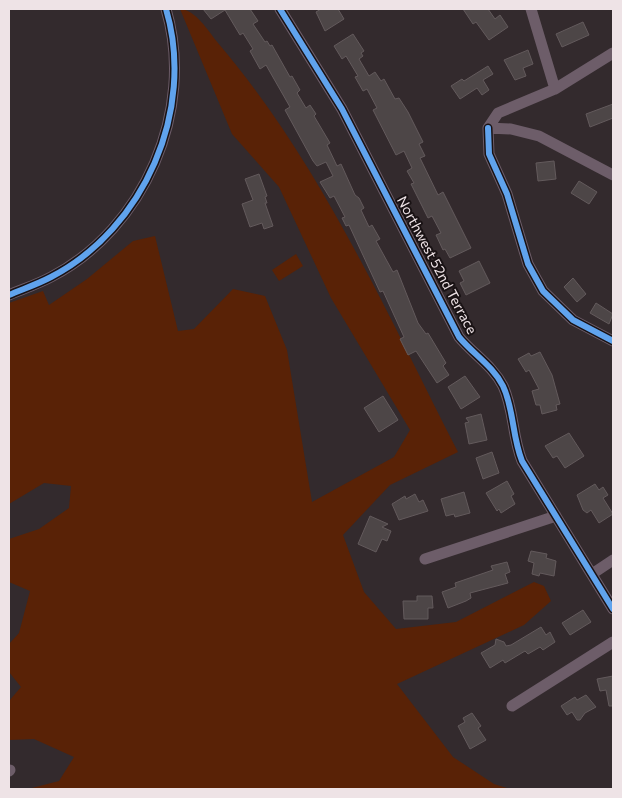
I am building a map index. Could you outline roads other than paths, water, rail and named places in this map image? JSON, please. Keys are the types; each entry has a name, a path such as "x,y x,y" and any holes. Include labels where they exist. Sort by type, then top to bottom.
{"street":[{"path":"9,295 51,277 94,246 131,206 146,183 162,146 172,104 174,63 172,39 166,9"},
{"name":"Northwest 52nd Terrace","path":"280,9 342,109 459,337 488,366 502,385 510,408 516,446 522,461 613,608"},
{"path":"531,9 555,89"},
{"path":"613,53 555,89 498,113 488,128 489,154 506,194 528,264 543,291 573,320 613,341"},
{"path":"488,128 511,130 539,136 613,175"},
{"path":"424,559 556,516"},
{"path":"592,574 613,560"},
{"path":"512,706 613,642"}]}
